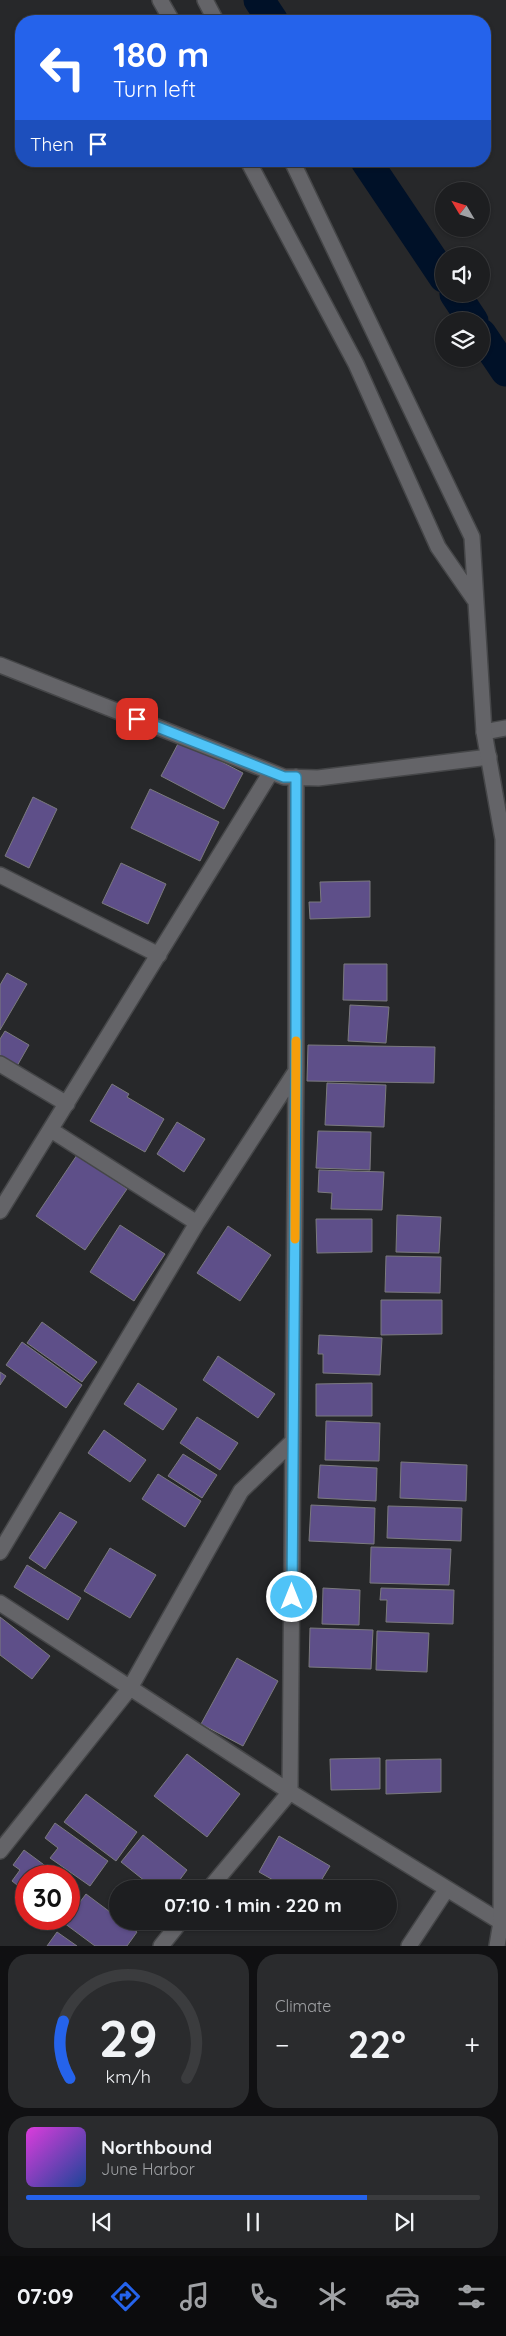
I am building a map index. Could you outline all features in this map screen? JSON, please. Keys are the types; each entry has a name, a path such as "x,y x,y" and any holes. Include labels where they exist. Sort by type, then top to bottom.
{"street":[{"path":"160,0 169,15"},
{"path":"204,0 213,15"},
{"path":"251,167 356,364 438,547 474,598"},
{"path":"295,167 472,537 474,598 484,732 503,839 503,1856 497,1946"},
{"path":"0,665 284,777 318,778 488,757"},
{"path":"484,732 506,728"},
{"path":"0,1211 271,772"},
{"path":"217,1880 290,1792 296,1071 296,777"},
{"path":"0,875 159,955"},
{"path":"0,1064 67,1104"},
{"path":"0,1552 198,1223 296,1071"},
{"path":"51,1130 198,1223"},
{"path":"0,1851 130,1688 241,1491 293,1441"},
{"path":"0,1603 290,1792 500,1922"},
{"path":"408,1946 446,1890"},
{"path":"161,1946 174,1930"}],"building":[{"path":"180,740 243,773 224,809 161,776"},
{"path":"150,789 219,822 200,861 131,828"},
{"path":"33,797 57,809 29,868 5,856"},
{"path":"121,863 166,884 148,924 102,903"},
{"path":"370,881 370,917 310,919 309,902 321,902 320,882"},
{"path":"344,964 387,964 387,1001 343,1000"},
{"path":"7,973 27,984 0,1030 0,985"},
{"path":"350,1005 389,1007 386,1043 348,1041"},
{"path":"5,1031 29,1045 17,1066 0,1056 0,1039"},
{"path":"308,1045 435,1047 434,1083 307,1081"},
{"path":"327,1083 386,1085 384,1127 325,1125"},
{"path":"112,1084 129,1094 127,1097 164,1119 145,1152 90,1121"},
{"path":"177,1122 205,1139 184,1172 157,1154"},
{"path":"318,1131 371,1132 370,1170 316,1168"},
{"path":"77,1155 127,1189 85,1250 36,1216"},
{"path":"319,1170 384,1172 382,1210 331,1209 332,1193 318,1192"},
{"path":"397,1215 441,1217 439,1253 396,1252"},
{"path":"316,1219 372,1219 372,1252 317,1253"},
{"path":"120,1225 165,1254 134,1301 90,1272"},
{"path":"228,1226 271,1255 240,1301 197,1273"},
{"path":"386,1256 441,1257 440,1293 385,1292"},
{"path":"381,1300 442,1300 442,1334 381,1335"},
{"path":"42,1322 97,1362 82,1382 27,1343"},
{"path":"319,1335 382,1338 380,1375 323,1373 323,1354 318,1354"},
{"path":"22,1342 82,1385 66,1408 6,1365"},
{"path":"218,1356 275,1394 258,1418 203,1380"},
{"path":"0,1372 6,1376 0,1385"},
{"path":"138,1383 177,1409 163,1430 124,1404"},
{"path":"372,1383 372,1416 316,1416 316,1384"},
{"path":"197,1417 238,1443 220,1470 180,1443"},
{"path":"326,1421 380,1423 379,1461 325,1460"},
{"path":"104,1430 146,1460 130,1482 88,1453"},
{"path":"183,1454 217,1475 202,1498 168,1476"},
{"path":"401,1462 467,1465 466,1501 400,1498"},
{"path":"320,1465 377,1468 376,1501 318,1498"},
{"path":"158,1474 201,1501 185,1527 142,1499"},
{"path":"311,1505 375,1508 374,1544 309,1541"},
{"path":"388,1506 462,1508 461,1541 387,1538"},
{"path":"60,1512 77,1522 45,1569 29,1558"},
{"path":"371,1547 451,1549 449,1585 370,1583"},
{"path":"110,1548 156,1575 130,1618 84,1591"},
{"path":"27,1565 81,1598 68,1620 14,1587"},
{"path":"323,1588 360,1590 359,1625 322,1624"},
{"path":"381,1588 454,1590 453,1624 386,1622 387,1600 380,1600"},
{"path":"0,1617 50,1656 32,1679 0,1655"},
{"path":"310,1628 373,1630 371,1669 309,1667"},
{"path":"377,1631 429,1633 427,1672 376,1670"},
{"path":"237,1658 278,1681 243,1746 201,1724"},
{"path":"187,1754 240,1794 207,1837 154,1796"},
{"path":"380,1758 380,1789 331,1790 330,1759"},
{"path":"441,1759 441,1792 386,1794 386,1760"},
{"path":"86,1794 137,1832 116,1861 64,1822"},
{"path":"55,1823 108,1861 90,1886 80,1879 80,1865 60,1865 50,1858 58,1848 45,1838"},
{"path":"143,1835 187,1870 180,1880 144,1880 121,1862"},
{"path":"279,1836 330,1866 321,1880 273,1880 259,1872"},
{"path":"24,1850 44,1865 15,1866 13,1865"},
{"path":"86,1894 109,1911 109,1930 134,1930 137,1932 127,1946 95,1946 73,1930 80,1930 80,1902"},
{"path":"57,1932 77,1946 47,1946"}],"waterway":[{"path":"259,0 269,15"},
{"path":"370,167 435,264"},
{"path":"460,302 467,312"},
{"path":"490,347 506,371"}],"slow traffic":[{"path":"295,1239 296,1041"}],"route":[{"path":"137,719 284,777 296,777 292,1597"}]}
